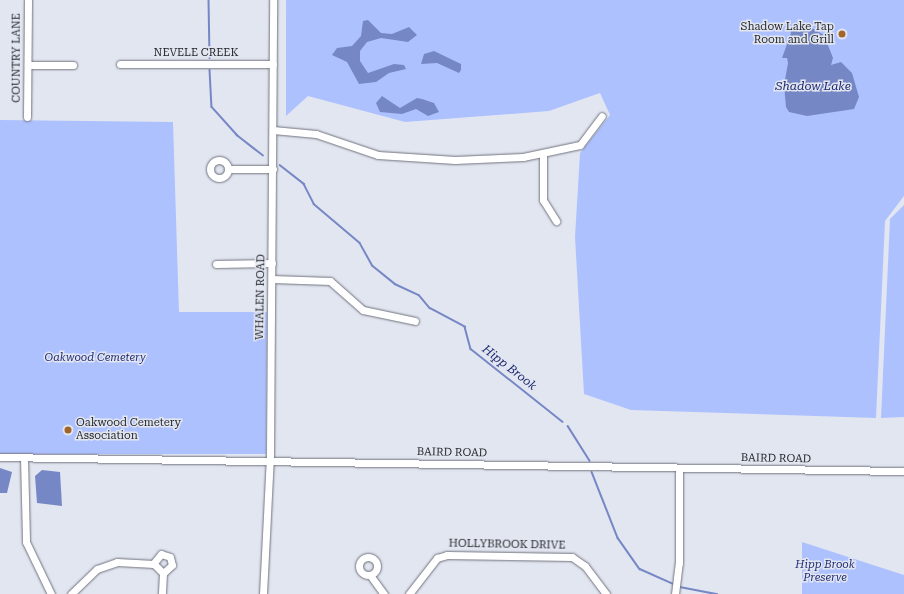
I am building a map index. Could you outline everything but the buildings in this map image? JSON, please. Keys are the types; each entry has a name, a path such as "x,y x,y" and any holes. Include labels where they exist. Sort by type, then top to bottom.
{"street":[{"name":"COUNTRY LANE","path":"27,117 28,0"},
{"name":"WHALEN ROAD","path":"263,594 270,460 273,0"},
{"name":"NEVELE CREEK","path":"120,64 273,64"},
{"path":"28,65 73,65"},
{"path":"273,130 316,134 378,155 454,160 543,155 583,143 602,116"},
{"path":"543,155 543,200 556,221"},
{"path":"228,169 273,169"},
{"path":"216,264 272,263"},
{"path":"272,279 330,281 364,310 415,321"},
{"name":"BAIRD ROAD","path":"0,457 904,471"},
{"path":"24,458 26,542 51,594"},
{"path":"675,594 679,563 679,468"},
{"path":"153,564 161,554 170,557 171,567 163,573"},
{"name":"HOLLYBROOK DRIVE","path":"412,593 442,556 566,556 581,562 606,594"},
{"path":"71,594 103,566 153,564 163,573"},
{"path":"162,594 163,573"},
{"path":"370,575 384,594"}],"green space":[{"path":"286,0 904,0 904,196 885,221 876,418 631,410 584,394 575,237 580,153 610,115 600,93 549,111 405,122 308,96 286,116"},
{"name":"Oakwood Cemetery","path":"0,120 173,122 179,312 267,312 266,454 0,454"},
{"path":"904,205 904,417 881,418 890,219"},
{"name":"Hipp Brook Preserve","path":"802,542 904,575 904,594 802,594"}],"water":[{"path":"368,20 381,33 392,34 409,27 417,35 408,42 381,38 367,42 360,51 360,61 368,73 394,64 404,65 406,69 389,73 376,82 359,84 347,62 332,55 337,48 352,46 361,36 363,21"},
{"name":"Shadow Lake","path":"802,22 824,35 833,58 831,65 841,62 852,73 859,97 854,109 807,116 789,112 786,107 784,85 788,63 787,58 782,58 791,33 789,27"},
{"path":"434,51 461,64 461,70 459,73 437,63 421,64 424,54"},
{"path":"382,96 400,108 417,98 422,99 434,103 439,112 428,116 416,109 402,114 380,112 376,103"},
{"path":"0,468 12,472 7,493 0,493"},
{"path":"42,470 60,472 62,506 37,503 35,476"}],"waterway":[{"name":"Hipp Brook","path":"209,0 210,58"},
{"name":"Hipp Brook","path":"210,70 212,107 237,135 263,155"},
{"name":"Hipp Brook","path":"280,165 304,184 314,204 360,243 373,266 395,284 419,295 430,308 465,327 471,349 563,422"},
{"name":"Hipp Brook","path":"568,426 590,461"},
{"name":"Hipp Brook","path":"592,472 618,538 640,569 673,584"},
{"name":"Hipp Brook","path":"680,587 717,594"}],"place":[{"name":"Shadow Lake Tap Room and Grill","path":"842,34"},
{"name":"Oakwood Cemetery Association","path":"68,430"}]}
